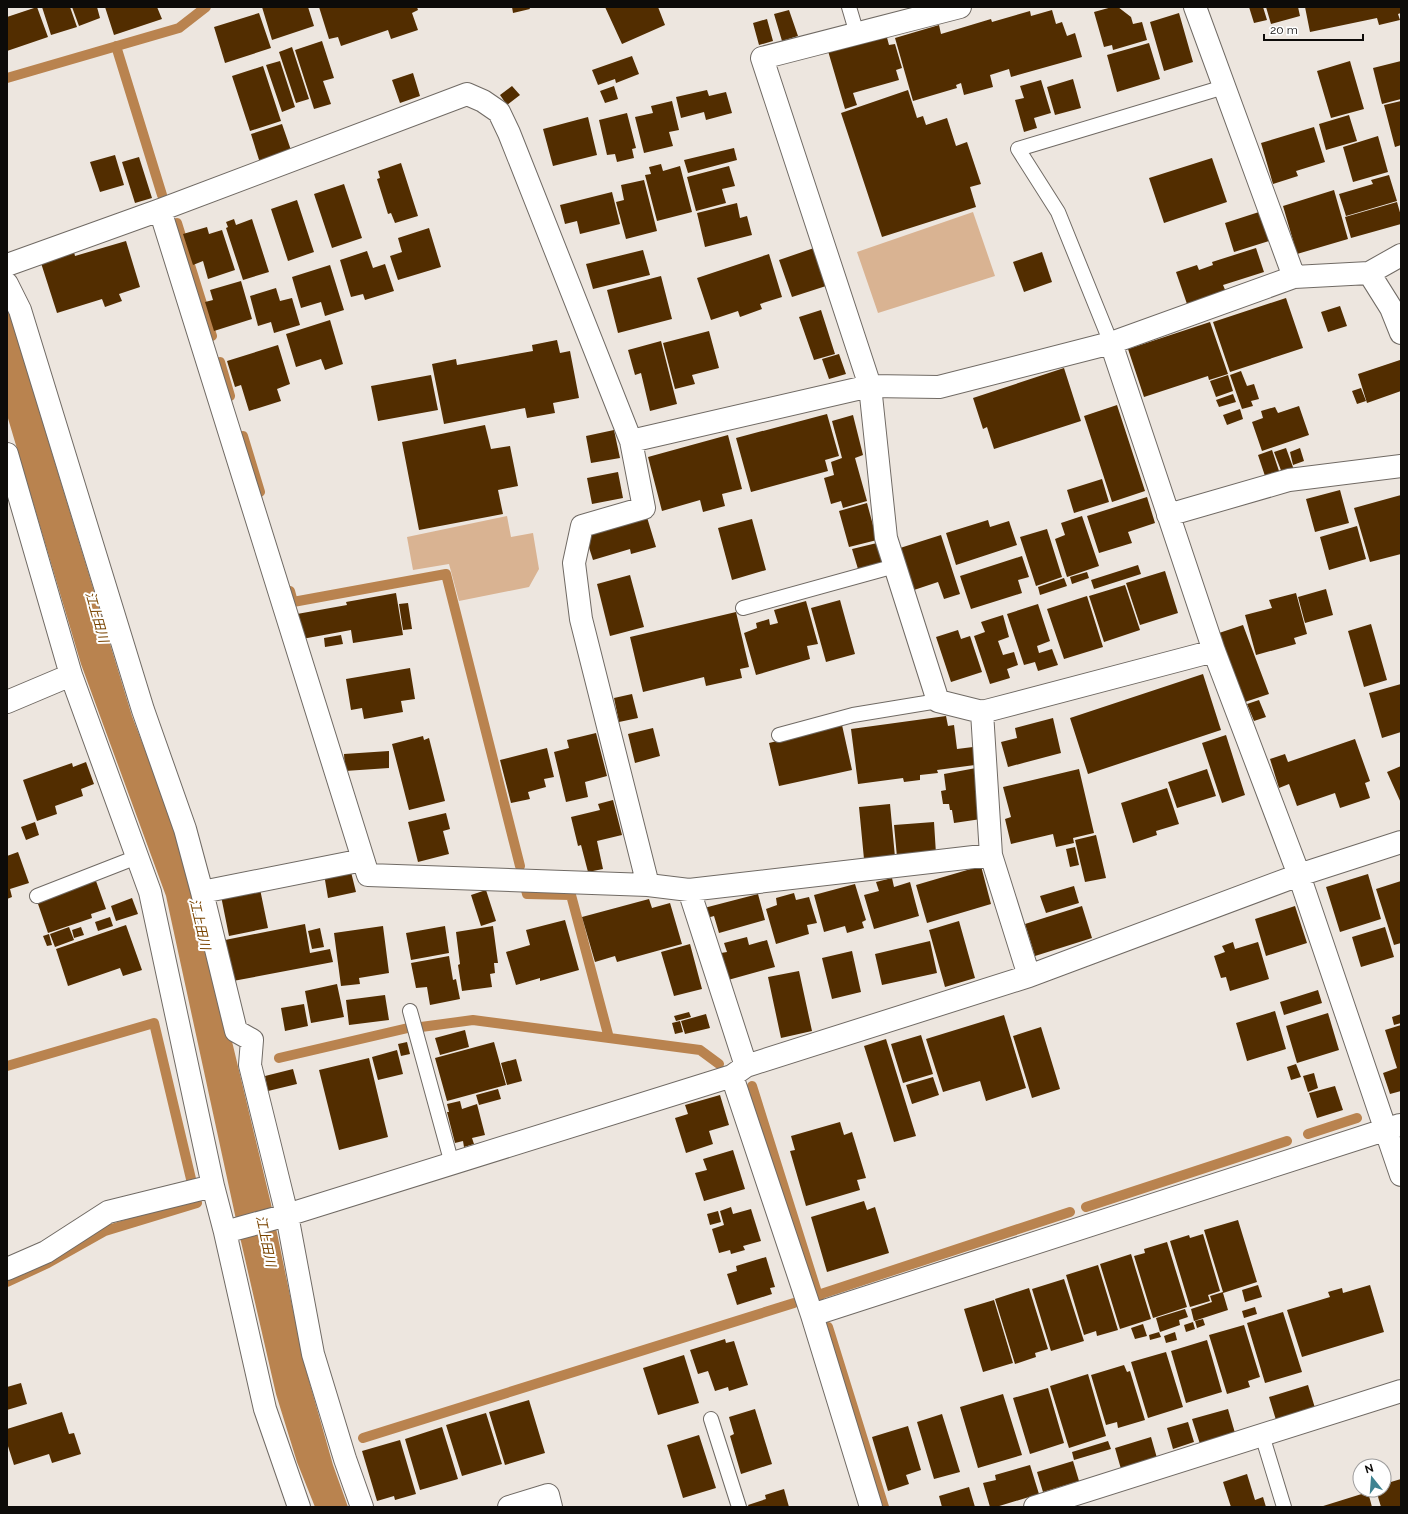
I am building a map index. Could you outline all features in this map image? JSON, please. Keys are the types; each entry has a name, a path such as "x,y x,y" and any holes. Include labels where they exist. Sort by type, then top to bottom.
{"street":[{"path":"960,7 762,58 870,386 886,538 938,701 982,712 1214,651"},
{"path":"1195,7 1294,277"},
{"path":"7,265 160,210 467,94 483,101 499,112 509,133 631,441 644,508 582,526 574,563 581,619 648,885"},
{"path":"160,210 368,875 648,885 689,890 991,855"},
{"path":"631,441 870,386 939,387 1111,343 1294,277 1369,273 1401,255"},
{"path":"1369,273 1391,308 1401,333"},
{"path":"7,284 20,310 143,710 185,829 236,1031 252,1040 250,1065 281,1217 314,1354 345,1458 362,1507"},
{"path":"1111,343 1214,651 1394,1128 1401,1175"},
{"path":"7,454 71,675 150,892 213,1186 229,1231 265,1409 299,1507"},
{"path":"1168,515 1289,480 1401,466"},
{"path":"7,702 71,675"},
{"path":"982,712 991,855 1029,976"},
{"path":"229,1231 281,1217 452,1164 1029,976 1299,875 1401,842"},
{"path":"202,892 363,860"},
{"path":"689,890 739,1071 871,1507"},
{"path":"812,1315 1394,1128"},
{"path":"7,1269 46,1252 108,1212 213,1186"},
{"path":"1035,1507 1401,1391"},
{"path":"509,1507 548,1495 551,1507"}],"lane":[{"path":"849,7 857,34"},
{"path":"1111,343 1058,212 1018,149 1224,87"},
{"path":"743,608 895,566"},
{"path":"779,735 853,715 938,701"},
{"path":"37,896 137,857"},
{"path":"410,1011 452,1164"},
{"path":"711,1419 739,1507"},
{"path":"1262,1435 1284,1507"}],"shaded area":[{"path":"973,212 995,276 878,313 857,252"},
{"path":"507,516 511,537 533,533 539,569 529,587 459,601 449,564 413,570 407,537"}],"water":[{"name":"江上田川","path":"7,309 132,716 172,821 201,912 271,1204 304,1363 333,1465 348,1507 315,1507 297,1462 276,1394 237,1224 166,896 81,664 7,415"}],"building":[{"path":"37,7 48,37 7,51 7,17"},
{"path":"42,7 70,7 77,27 51,35"},
{"path":"72,7 97,7 100,18 79,26"},
{"path":"105,7 157,7 162,19 114,35"},
{"path":"262,7 308,7 314,26 272,40"},
{"path":"319,7 417,7 418,10 412,13 418,30 391,39 388,30 341,46 338,37 329,39"},
{"path":"512,7 529,7 530,9 513,13"},
{"path":"605,7 658,7 665,25 622,44"},
{"path":"1112,7 1118,7 1131,17 1133,24 1142,22 1147,40 1113,50 1112,45 1104,47 1094,12"},
{"path":"1249,7 1263,7 1267,20 1254,23"},
{"path":"1266,7 1298,7 1300,16 1271,24"},
{"path":"1305,7 1401,7 1401,13 1398,14 1400,20 1379,25 1377,18 1310,32"},
{"path":"789,10 798,36 782,41 774,14"},
{"path":"1052,10 1056,24 1062,22 1067,36 1075,33 1082,57 1011,77 1009,69 990,75 993,87 964,95 961,83 956,85 957,88 913,101 895,38 939,25 941,34 991,19 992,22 1030,11 1031,16"},
{"path":"259,13 271,48 225,63 214,27"},
{"path":"1179,13 1193,62 1164,71 1150,22"},
{"path":"767,19 773,41 759,45 753,23"},
{"path":"886,34 889,45 895,44 902,68 896,70 899,80 853,93 857,105 845,109 828,51"},
{"path":"322,41 334,78 323,81 331,104 314,109 295,50"},
{"path":"1149,43 1160,79 1117,92 1107,55"},
{"path":"292,47 309,99 296,103 279,52"},
{"path":"632,56 639,74 616,83 615,79 598,85 592,70"},
{"path":"280,61 295,107 282,112 266,65"},
{"path":"1350,61 1364,109 1331,118 1317,71"},
{"path":"1401,61 1401,99 1382,104 1373,68"},
{"path":"263,66 281,121 250,131 232,76"},
{"path":"413,73 420,96 400,103 392,80"},
{"path":"1073,79 1081,108 1055,115 1047,87"},
{"path":"1041,80 1051,113 1034,118 1037,128 1024,132 1015,100 1024,98 1020,86"},
{"path":"512,86 520,95 507,105 500,95"},
{"path":"614,86 618,99 605,103 600,91"},
{"path":"707,90 709,96 726,92 732,113 706,120 704,112 681,118 676,97"},
{"path":"908,90 917,118 923,116 926,125 947,118 956,146 967,142 981,184 970,187 976,207 882,237 841,113"},
{"path":"672,101 679,130 669,132 673,146 644,153 635,117 653,113 651,106"},
{"path":"1401,101 1401,145 1395,147 1384,105"},
{"path":"627,113 636,148 632,149 634,158 617,162 615,154 607,155 599,120"},
{"path":"1349,115 1357,141 1326,150 1319,124"},
{"path":"588,117 597,155 553,166 543,129"},
{"path":"282,124 292,153 260,163 251,134"},
{"path":"1314,127 1325,162 1296,171 1298,176 1273,184 1261,143"},
{"path":"1378,136 1388,172 1353,182 1343,147"},
{"path":"734,148 737,160 688,173 684,160"},
{"path":"115,155 124,185 100,192 90,162"},
{"path":"139,157 152,198 135,203 122,162"},
{"path":"1212,158 1227,202 1164,223 1149,178"},
{"path":"401,163 418,216 395,223 391,213 388,214 377,179 380,178 378,171"},
{"path":"661,164 663,171 680,166 692,212 657,221 645,175 651,174 649,167"},
{"path":"729,166 735,186 722,189 726,203 696,211 687,177"},
{"path":"1389,175 1397,201 1346,216 1339,194 1373,184 1371,180"},
{"path":"644,180 657,231 626,239 616,202 624,200 621,185"},
{"path":"344,184 362,238 332,248 314,194"},
{"path":"1334,190 1348,239 1297,254 1283,206"},
{"path":"612,192 620,224 580,234 577,221 565,224 560,205"},
{"path":"297,200 314,252 288,261 271,209"},
{"path":"1397,202 1401,216 1401,224 1351,238 1345,217"},
{"path":"737,203 740,218 747,216 752,235 705,247 697,213"},
{"path":"1259,212 1269,241 1234,252 1225,223"},
{"path":"234,219 236,225 252,219 269,272 243,280 226,228 228,227 226,222"},
{"path":"207,227 209,234 222,230 235,270 208,279 203,261 193,265 183,234"},
{"path":"429,228 441,267 398,280 390,256 402,252 398,238"},
{"path":"126,241 140,287 119,294 122,301 105,307 102,299 57,313 41,263 74,252 75,256"},
{"path":"814,248 826,286 792,297 779,260"},
{"path":"1256,248 1264,272 1223,285 1226,292 1187,304 1176,272 1197,265 1199,270 1213,265 1212,262"},
{"path":"643,250 650,275 593,289 586,264"},
{"path":"367,251 373,268 385,264 394,291 365,300 363,294 351,297 340,260"},
{"path":"1042,252 1052,282 1024,292 1013,262"},
{"path":"769,254 782,297 760,304 762,309 740,317 738,311 711,320 697,278"},
{"path":"330,265 344,310 325,316 321,302 301,308 292,277"},
{"path":"661,276 672,319 618,333 607,290"},
{"path":"241,281 252,319 214,331 205,302 213,300 210,290"},
{"path":"276,288 280,301 292,298 300,325 274,333 271,322 258,326 250,296"},
{"path":"1286,298 1303,348 1230,372 1213,322"},
{"path":"1340,306 1347,326 1328,332 1321,312"},
{"path":"821,310 835,354 814,360 799,317"},
{"path":"330,320 343,364 325,370 321,359 296,367 286,334"},
{"path":"1210,322 1228,374 1209,380 1208,376 1144,397 1128,349"},
{"path":"709,331 719,368 692,375 695,384 675,389 663,343"},
{"path":"557,340 560,353 570,351 579,398 553,403 555,413 527,418 525,408 444,424 432,364 456,359 457,365 533,351 532,345"},
{"path":"661,341 677,404 650,411 641,373 635,375 628,350"},
{"path":"278,345 290,384 277,389 281,401 249,411 241,385 235,387 227,361"},
{"path":"839,354 846,374 829,379 822,359"},
{"path":"1400,360 1401,391 1367,403 1358,374"},
{"path":"1064,368 1081,421 994,449 987,427 983,429 973,398"},
{"path":"1241,371 1247,386 1254,384 1259,399 1251,401 1253,406 1242,409 1230,375"},
{"path":"431,375 438,410 378,421 371,386"},
{"path":"1228,375 1233,391 1216,397 1210,381"},
{"path":"1361,388 1366,401 1357,404 1352,391"},
{"path":"1233,394 1236,402 1219,407 1216,400"},
{"path":"1117,405 1145,491 1112,502 1084,416"},
{"path":"1299,406 1309,435 1262,451 1252,422 1263,418 1261,411 1275,407 1278,413"},
{"path":"1240,409 1243,419 1227,425 1223,415"},
{"path":"827,414 839,456 825,460 828,471 751,492 736,438"},
{"path":"853,415 863,455 855,458 867,501 843,508 841,501 831,504 824,478 834,475 831,462 842,458 832,421"},
{"path":"485,425 491,449 510,446 518,486 498,490 503,514 419,530 402,442"},
{"path":"614,430 620,458 591,463 586,436"},
{"path":"728,435 742,489 722,494 725,506 703,512 700,500 662,511 648,457"},
{"path":"1286,448 1294,470 1282,473 1274,452"},
{"path":"1300,448 1304,461 1293,465 1290,452"},
{"path":"1272,450 1280,474 1266,479 1258,455"},
{"path":"618,472 623,498 592,504 587,478"},
{"path":"1102,479 1109,502 1074,513 1067,490"},
{"path":"1340,490 1349,523 1315,532 1306,499"},
{"path":"1401,495 1401,554 1370,562 1354,508"},
{"path":"1147,497 1155,523 1128,532 1132,543 1099,553 1087,516"},
{"path":"867,503 877,540 849,547 839,511"},
{"path":"646,514 656,547 631,554 630,549 593,560 584,532"},
{"path":"1082,516 1099,566 1067,577 1055,539 1065,535 1061,523"},
{"path":"752,519 766,570 732,580 718,528"},
{"path":"988,520 990,527 1009,521 1017,545 956,565 946,533"},
{"path":"1357,526 1366,559 1329,570 1320,537"},
{"path":"1047,529 1062,577 1036,586 1020,537"},
{"path":"941,535 960,594 944,599 938,582 914,590 900,548"},
{"path":"877,543 883,563 858,569 852,549"},
{"path":"1022,556 1029,577 1018,580 1022,593 971,609 960,576"},
{"path":"1138,565 1141,574 1094,589 1091,580"},
{"path":"1165,571 1178,613 1140,625 1126,583"},
{"path":"1087,572 1089,578 1072,584 1070,577"},
{"path":"630,575 644,627 610,636 597,584"},
{"path":"1064,578 1067,586 1040,595 1038,587"},
{"path":"1125,585 1140,630 1104,642 1089,596"},
{"path":"1326,589 1333,615 1305,623 1298,597"},
{"path":"396,593 403,635 353,643 351,630 302,639 297,614 347,605 346,602"},
{"path":"1296,593 1307,634 1294,638 1296,644 1256,655 1245,615 1272,608 1269,600"},
{"path":"1087,596 1103,647 1064,659 1047,609"},
{"path":"840,600 855,654 826,662 811,608"},
{"path":"806,601 818,644 807,646 810,659 756,675 744,633 757,628 756,623 769,619 770,625 778,623 774,610"},
{"path":"408,603 412,629 403,630 399,604"},
{"path":"1038,604 1050,641 1037,646 1039,653 1052,649 1058,665 1038,671 1035,662 1024,665 1007,614"},
{"path":"736,612 749,667 740,669 742,678 706,686 704,677 643,692 630,637"},
{"path":"1003,615 1009,637 998,641 1003,655 1014,652 1018,665 1007,669 1010,678 990,684 974,636 985,632 981,622"},
{"path":"1371,624 1387,680 1364,687 1348,631"},
{"path":"1243,625 1269,694 1245,702 1219,633"},
{"path":"958,630 961,639 970,636 982,672 951,682 936,637"},
{"path":"341,635 343,644 325,647 324,638"},
{"path":"410,668 415,699 401,701 403,712 364,719 362,708 351,710 346,679"},
{"path":"1203,674 1221,730 1088,774 1070,718"},
{"path":"1401,684 1401,732 1382,738 1369,693"},
{"path":"632,694 638,718 619,722 614,698"},
{"path":"1259,700 1266,717 1254,721 1247,704"},
{"path":"946,716 948,726 954,725 957,749 973,747 975,765 937,770 938,773 920,775 920,780 904,782 903,778 858,784 851,729"},
{"path":"1053,718 1061,753 1008,767 1001,742 1017,738 1015,728"},
{"path":"842,725 852,770 779,786 769,743"},
{"path":"653,728 660,756 635,763 628,734"},
{"path":"596,733 607,776 585,782 588,797 566,802 554,752 569,748 567,740"},
{"path":"1226,735 1245,795 1222,803 1202,743"},
{"path":"423,736 424,740 429,738 445,801 409,810 392,744"},
{"path":"1355,739 1370,781 1365,783 1370,798 1340,808 1335,793 1297,806 1289,784 1279,788 1270,759 1285,754 1288,762"},
{"path":"547,748 554,777 544,779 546,787 528,792 530,799 511,803 500,760"},
{"path":"389,751 389,768 345,771 344,754"},
{"path":"86,762 94,784 81,789 83,796 55,806 57,814 37,821 23,780 72,763 73,767"},
{"path":"1401,766 1401,803 1387,772"},
{"path":"976,768 981,819 954,823 952,810 950,810 949,804 943,804 941,791 946,790 944,774"},
{"path":"1079,769 1094,833 1073,838 1074,843 1056,847 1053,834 1011,844 1005,819 1011,817 1003,787"},
{"path":"1207,769 1216,796 1177,808 1168,782"},
{"path":"1167,788 1179,824 1156,831 1157,835 1133,843 1121,803"},
{"path":"613,800 622,835 597,841 603,869 588,872 581,845 578,846 571,817 600,810 598,804"},
{"path":"890,804 895,857 864,859 859,807"},
{"path":"446,813 450,829 443,831 449,854 418,862 408,822"},
{"path":"35,822 39,835 26,840 21,827"},
{"path":"934,822 936,854 897,857 894,825"},
{"path":"1096,835 1106,878 1085,882 1075,840"},
{"path":"1075,847 1079,865 1070,867 1066,849"},
{"path":"18,852 29,883 10,889 12,897 7,899 7,856"},
{"path":"981,866 991,904 927,923 916,885"},
{"path":"350,868 356,892 328,898 324,874"},
{"path":"1368,874 1381,919 1340,932 1326,887"},
{"path":"892,878 894,887 910,882 919,916 874,929 864,895 879,891 876,882"},
{"path":"96,881 106,909 91,914 92,918 48,933 37,901"},
{"path":"1401,881 1401,943 1394,945 1376,889"},
{"path":"855,884 866,920 862,922 864,928 847,933 845,926 824,932 814,895"},
{"path":"1074,886 1079,903 1046,913 1040,896"},
{"path":"260,889 268,928 229,936 221,896"},
{"path":"486,890 496,921 481,926 471,895"},
{"path":"794,893 796,900 809,897 817,923 807,925 809,934 776,944 766,909 777,905 776,898"},
{"path":"758,894 765,920 719,933 714,916 707,918 704,908"},
{"path":"132,898 138,914 116,921 111,906"},
{"path":"649,899 652,908 670,903 682,944 617,962 615,956 595,962 582,917"},
{"path":"1082,906 1092,938 1035,956 1025,924"},
{"path":"1295,906 1307,943 1266,956 1255,919"},
{"path":"110,917 113,926 98,931 95,922"},
{"path":"565,920 579,970 540,981 540,978 516,985 506,952 530,945 526,930"},
{"path":"959,921 975,978 945,987 929,930"},
{"path":"305,924 310,953 330,949 333,962 233,981 225,940"},
{"path":"126,925 142,970 123,976 120,968 68,986 56,949"},
{"path":"383,926 389,973 359,978 360,984 341,986 334,933"},
{"path":"445,926 449,953 411,960 406,933"},
{"path":"493,926 498,963 494,963 495,973 490,974 492,987 462,991 458,965 460,964 456,932"},
{"path":"69,927 74,940 55,947 50,934"},
{"path":"81,927 84,935 74,938 72,930"},
{"path":"1385,927 1394,957 1361,967 1352,937"},
{"path":"320,928 324,947 312,949 308,931"},
{"path":"49,934 52,945 47,946 43,936"},
{"path":"747,937 749,945 767,940 775,967 728,980 721,953 727,952 724,943"},
{"path":"930,941 937,973 882,985 875,954"},
{"path":"1233,942 1235,949 1258,942 1269,979 1230,991 1226,977 1221,978 1214,956 1225,952 1222,946"},
{"path":"690,944 702,989 674,996 661,952"},
{"path":"852,951 861,992 832,999 822,958"},
{"path":"449,956 453,980 456,979 460,999 430,1005 427,987 416,988 411,963"},
{"path":"799,971 812,1031 781,1038 768,977"},
{"path":"337,984 344,1017 311,1023 305,991"},
{"path":"1318,990 1322,1003 1284,1015 1280,1002"},
{"path":"385,995 389,1020 349,1025 346,1000"},
{"path":"304,1004 308,1026 285,1031 281,1008"},
{"path":"1275,1011 1286,1049 1247,1061 1236,1023"},
{"path":"689,1012 691,1017 676,1021 674,1016"},
{"path":"1328,1013 1339,1050 1297,1063 1286,1026"},
{"path":"706,1014 710,1028 685,1034 681,1021"},
{"path":"1401,1014 1401,1023 1394,1025 1392,1017"},
{"path":"1004,1015 1026,1088 986,1101 980,1081 943,1092 926,1039"},
{"path":"680,1021 683,1032 675,1034 672,1023"},
{"path":"1401,1025 1401,1091 1390,1094 1383,1073 1397,1068 1385,1030"},
{"path":"1041,1027 1060,1089 1032,1098 1013,1036"},
{"path":"465,1030 469,1047 440,1055 435,1038"},
{"path":"921,1035 933,1074 903,1083 891,1044"},
{"path":"886,1039 916,1136 894,1142 864,1046"},
{"path":"407,1042 410,1054 401,1056 398,1044"},
{"path":"494,1042 506,1085 447,1101 435,1058"},
{"path":"397,1050 403,1074 378,1080 372,1057"},
{"path":"369,1058 388,1137 339,1150 319,1070"},
{"path":"516,1059 522,1081 507,1085 501,1063"},
{"path":"1296,1064 1301,1077 1291,1080 1287,1067"},
{"path":"293,1069 297,1084 268,1091 265,1076"},
{"path":"1314,1073 1318,1088 1308,1092 1303,1076"},
{"path":"933,1077 939,1095 912,1104 906,1085"},
{"path":"1335,1086 1343,1110 1317,1118 1309,1093"},
{"path":"498,1089 501,1099 479,1105 476,1095"},
{"path":"720,1095 729,1125 709,1131 713,1144 686,1153 675,1118 688,1114 685,1105"},
{"path":"460,1101 462,1109 477,1104 485,1135 472,1138 474,1144 464,1147 463,1141 455,1143 447,1112 449,1112 447,1104"},
{"path":"840,1122 844,1135 852,1132 866,1178 857,1180 860,1190 806,1206 790,1151 795,1150 791,1136"},
{"path":"733,1150 745,1189 704,1201 695,1173 707,1170 703,1159"},
{"path":"864,1201 867,1210 875,1207 889,1253 827,1272 811,1217"},
{"path":"731,1207 733,1214 751,1209 761,1241 743,1246 745,1250 731,1254 730,1250 719,1253 712,1229 724,1225 720,1211"},
{"path":"718,1211 721,1222 710,1225 707,1214"},
{"path":"1238,1220 1257,1282 1223,1293 1228,1310 1194,1321 1191,1309 1212,1302 1210,1296 1223,1292 1204,1230"},
{"path":"1203,1234 1220,1291 1208,1295 1210,1301 1190,1307 1170,1241 1189,1235 1190,1238"},
{"path":"1167,1242 1187,1307 1153,1318 1134,1256 1145,1253 1144,1249"},
{"path":"1131,1254 1151,1319 1120,1329 1100,1264"},
{"path":"766,1257 775,1287 770,1288 772,1294 737,1305 727,1274 737,1271 736,1266"},
{"path":"1098,1265 1118,1330 1097,1336 1096,1331 1084,1335 1066,1275"},
{"path":"1064,1279 1084,1341 1051,1351 1032,1289"},
{"path":"1258,1285 1262,1297 1245,1302 1242,1290"},
{"path":"1370,1285 1384,1332 1302,1357 1287,1310 1330,1297 1328,1292 1342,1288 1343,1293"},
{"path":"1029,1288 1048,1349 1035,1353 1036,1357 1015,1364 995,1299"},
{"path":"994,1300 1013,1363 983,1372 964,1309"},
{"path":"1255,1307 1257,1314 1244,1318 1242,1311"},
{"path":"1185,1309 1188,1317 1179,1320 1180,1325 1160,1332 1156,1318"},
{"path":"1283,1312 1302,1372 1265,1383 1247,1323"},
{"path":"1203,1319 1205,1325 1197,1328 1195,1321"},
{"path":"1193,1322 1195,1329 1186,1332 1184,1325"},
{"path":"1143,1324 1147,1336 1135,1339 1131,1328"},
{"path":"1244,1325 1260,1377 1248,1381 1250,1387 1227,1394 1209,1335"},
{"path":"1159,1332 1161,1337 1150,1340 1149,1335"},
{"path":"1175,1332 1177,1340 1166,1343 1164,1336"},
{"path":"725,1339 726,1343 734,1341 748,1385 729,1391 728,1387 715,1391 708,1371 698,1374 690,1350"},
{"path":"1207,1340 1222,1392 1186,1403 1171,1351"},
{"path":"1166,1352 1183,1407 1148,1418 1131,1362"},
{"path":"684,1355 699,1403 658,1415 643,1368"},
{"path":"1124,1365 1127,1372 1130,1371 1145,1420 1118,1428 1117,1422 1106,1425 1091,1375"},
{"path":"1088,1374 1106,1436 1069,1448 1050,1386"},
{"path":"21,1383 27,1404 7,1410 7,1387"},
{"path":"1308,1385 1315,1408 1276,1420 1269,1397"},
{"path":"1048,1388 1064,1443 1030,1454 1013,1398"},
{"path":"1003,1394 1022,1455 978,1468 960,1407"},
{"path":"529,1400 545,1453 505,1465 489,1412"},
{"path":"755,1409 772,1464 741,1474 730,1436 734,1434 729,1417"},
{"path":"1228,1409 1235,1433 1200,1444 1192,1419"},
{"path":"62,1412 69,1434 74,1433 81,1454 52,1463 49,1454 14,1465 7,1443 7,1429"},
{"path":"486,1413 502,1464 462,1476 446,1425"},
{"path":"942,1414 960,1472 934,1479 917,1422"},
{"path":"1188,1422 1194,1442 1173,1449 1167,1428"},
{"path":"908,1426 921,1470 906,1475 909,1484 888,1491 872,1437"},
{"path":"442,1427 458,1479 420,1490 405,1439"},
{"path":"699,1435 716,1488 683,1498 667,1445"},
{"path":"1151,1437 1157,1458 1121,1469 1115,1448"},
{"path":"400,1440 416,1494 395,1500 394,1496 377,1501 362,1451"},
{"path":"1108,1441 1111,1449 1074,1460 1072,1452"},
{"path":"1073,1461 1079,1481 1043,1492 1037,1472"},
{"path":"1030,1465 1039,1494 996,1507 990,1507 983,1483 996,1480 995,1475"},
{"path":"1247,1474 1255,1500 1263,1497 1266,1507 1231,1507 1223,1482"},
{"path":"1401,1479 1401,1507 1381,1507 1378,1498 1392,1498 1392,1482"},
{"path":"969,1487 975,1507 942,1507 939,1496"},
{"path":"784,1489 789,1507 749,1507 748,1505 766,1499 765,1495"},
{"path":"1352,1497 1370,1498 1372,1507 1320,1507"}],"waterway":[{"path":"7,78 179,28 206,7"},
{"path":"116,46 162,195"},
{"path":"177,223 212,336"},
{"path":"220,362 230,396"},
{"path":"243,436 260,492"},
{"path":"290,591 293,602 446,574 520,866"},
{"path":"526,890 527,894 571,895 609,1038"},
{"path":"421,1027 473,1020 700,1050 719,1064"},
{"path":"7,1066 154,1023 191,1179"},
{"path":"279,1058 408,1028"},
{"path":"752,1086 819,1299"},
{"path":"1308,1134 1357,1118"},
{"path":"1086,1207 1287,1141"},
{"path":"7,1282 48,1263 105,1231 197,1203"},
{"path":"818,1295 1070,1212"},
{"path":"363,1438 794,1303"},
{"path":"828,1327 884,1507"}]}
